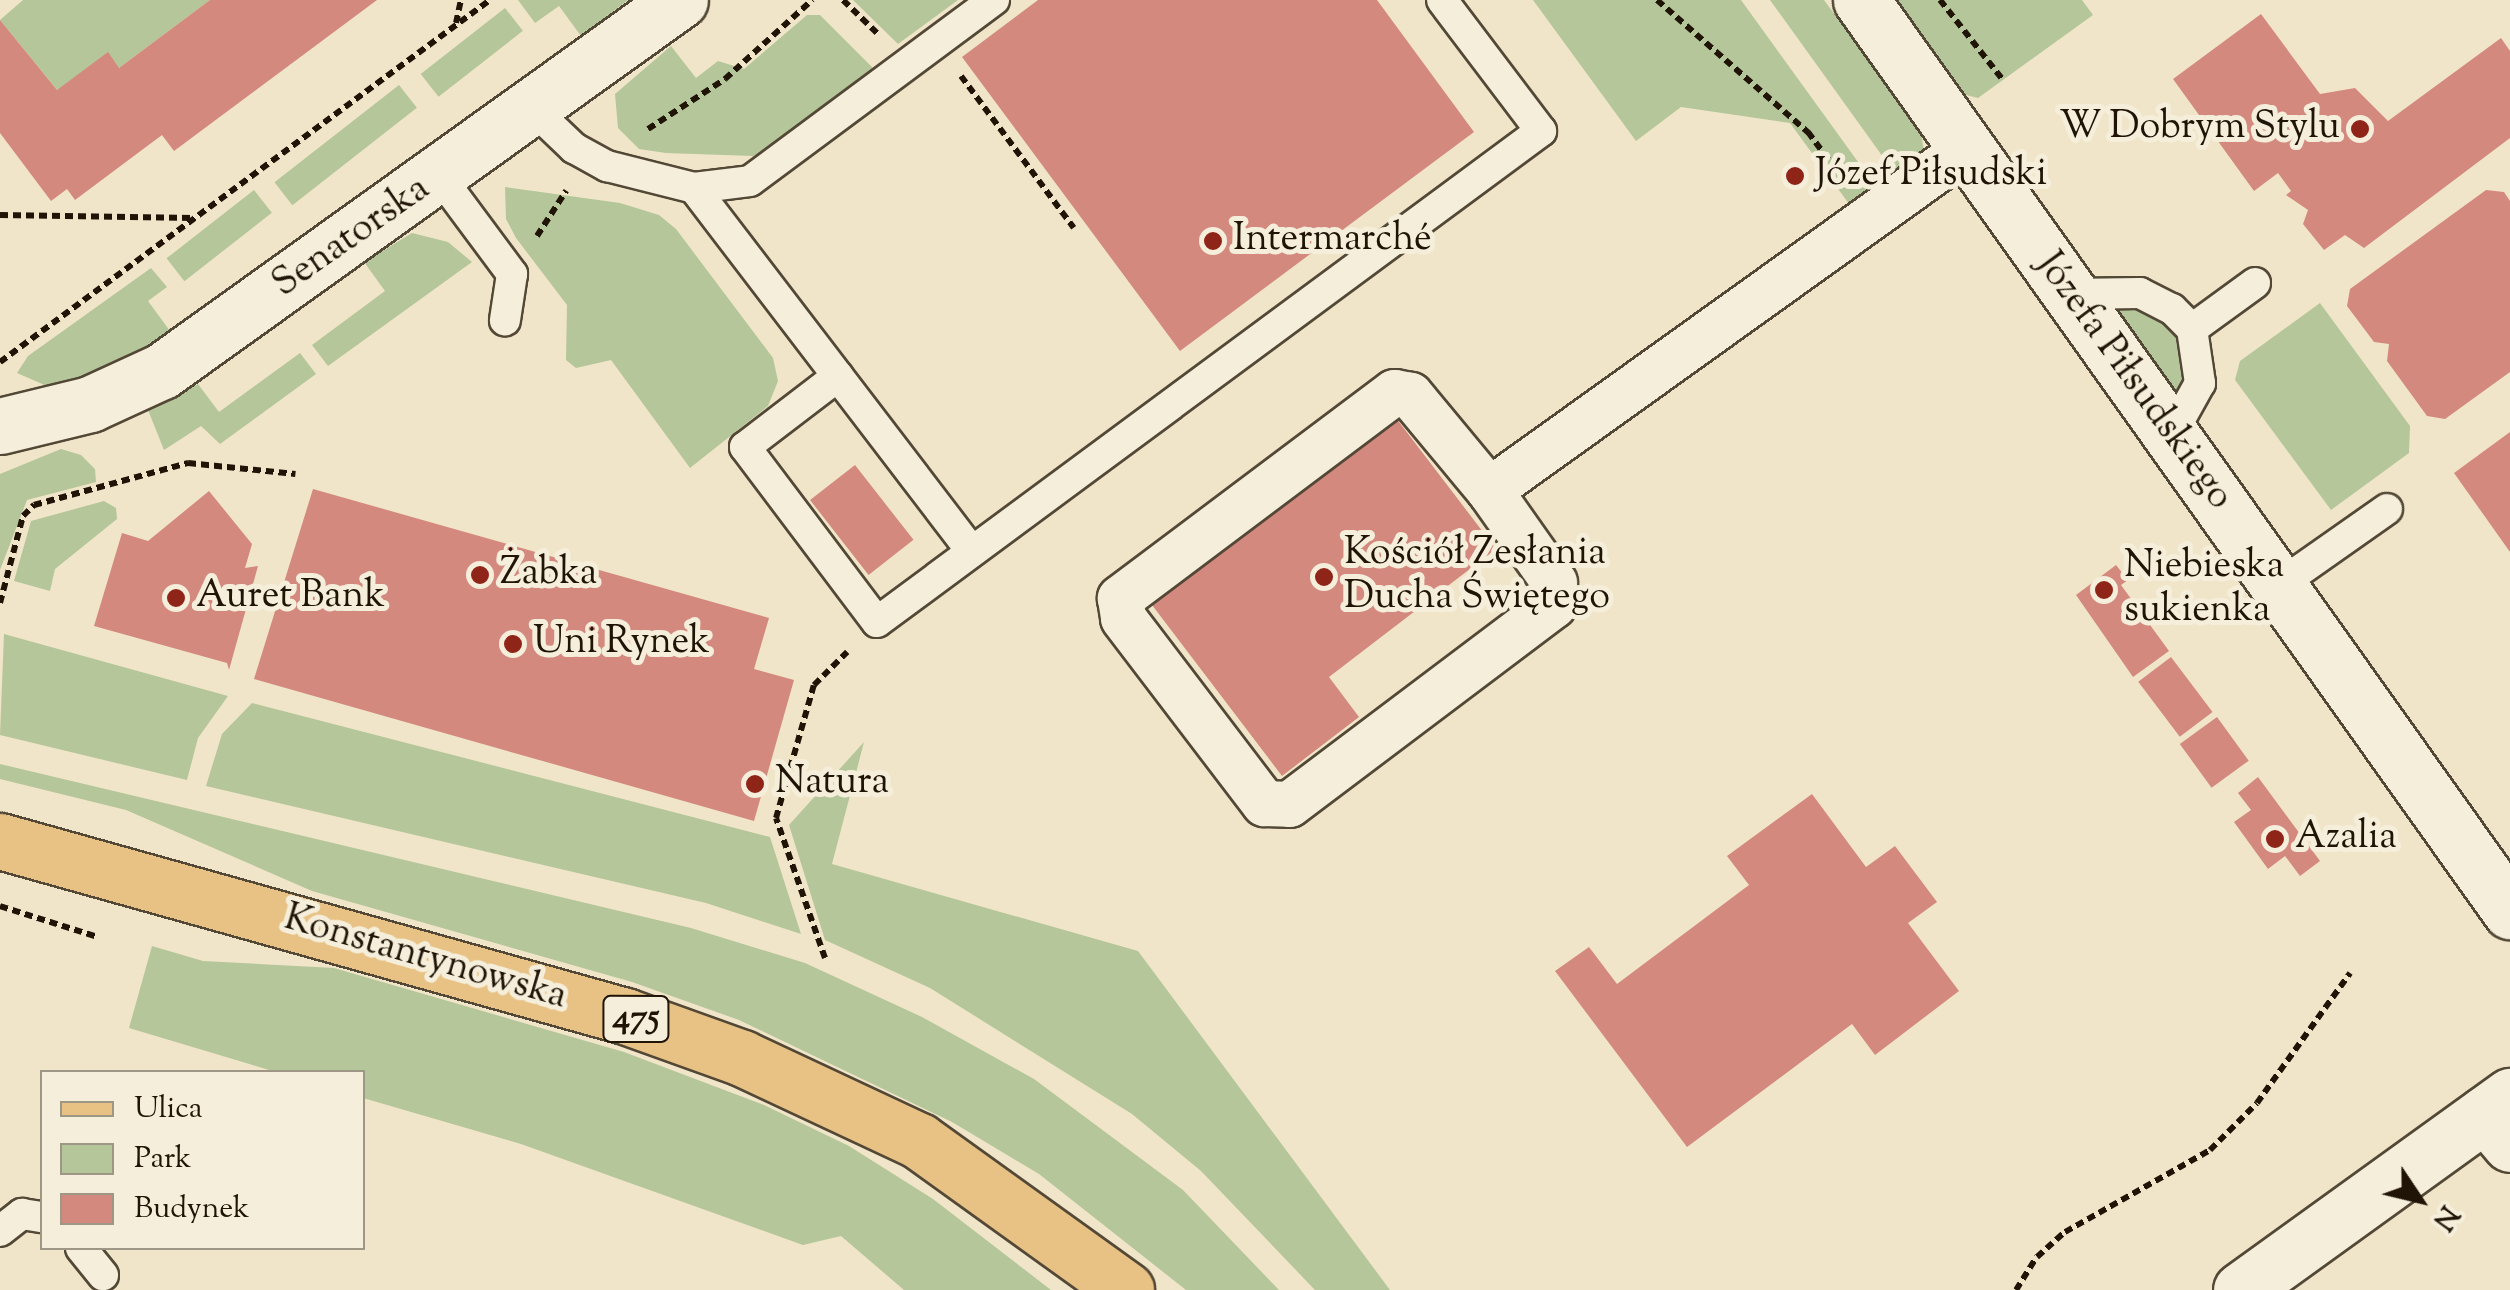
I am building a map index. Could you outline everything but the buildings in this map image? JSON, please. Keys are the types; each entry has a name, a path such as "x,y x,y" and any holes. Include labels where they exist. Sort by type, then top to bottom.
{"main road":[{"name":"Konstantynowska","path":"0,841 625,1016 742,1058 919,1141 1000,1194 1107,1283"}],"street":[{"name":"Senatorska","path":"0,426 90,404 162,371 440,177 680,0"},
{"name":"Józefa Piłsudskiego","path":"1860,0 2510,910"},
{"path":"1489,490 1965,149"},
{"path":"1394,392 1410,395 1489,490 1554,582 1553,605 1289,804 1264,802 1123,618 1120,598 1394,392"},
{"path":"2241,1290 2502,1118"}],"lane":[{"path":"533,109 574,148 607,166 694,188 750,180 994,0"},
{"path":"838,376 745,447 877,622 1541,131 1442,0"},
{"path":"440,177 512,274 505,320"},
{"path":"694,188 972,551"},
{"path":"2192,330 2255,284"},
{"path":"2069,294 2140,292 2172,309 2192,330 2200,384 2171,436"},
{"path":"2279,585 2387,509"},
{"path":"0,1231 22,1214 40,1217"},
{"path":"83,1250 103,1275"}],"path":[{"path":"455,26 461,0"},
{"path":"0,362 490,0"},
{"path":"646,131 725,79 812,0"},
{"path":"842,0 890,45 951,62 1074,228"},
{"path":"1657,0 1808,132 1871,219"},
{"path":"1940,0 2003,80"},
{"path":"0,215 194,218"},
{"path":"0,603 22,516 34,505 188,464 296,474"},
{"path":"814,685 776,818 825,958"},
{"path":"0,906 98,937"},
{"path":"2016,1290 2037,1257 2065,1232 2210,1150 2257,1103 2350,973"}],"green space":[{"path":"23,0 210,0 119,68 57,90 0,20"},
{"path":"518,0 628,0 581,36 559,6 535,23"},
{"path":"853,0 958,0 898,44"},
{"path":"1533,0 1741,0 1874,184 1870,196 1852,208 1790,123 1681,107 1636,141"},
{"path":"1770,0 1824,0 1921,132 1924,152 1901,182"},
{"path":"1897,0 2082,0 2093,15 1978,98 1966,95"},
{"path":"505,8 523,31 439,97 421,74"},
{"path":"807,15 820,15 876,71 768,150 753,156 666,153 639,149 618,128 615,94 671,46 696,78 718,61 744,69"},
{"path":"399,85 417,108 292,205 274,182"},
{"path":"505,187 620,203 659,215 676,229 773,358 778,381 768,406 690,468 611,360 576,368 566,360 567,305 506,219"},
{"path":"254,190 272,213 184,281 167,258"},
{"path":"412,233 448,242 472,262 328,366 312,345 385,291 364,262"},
{"path":"151,268 167,287 148,301 170,331 142,354 56,390 17,373 28,356"},
{"path":"2140,293 2198,346 2171,435 2069,294"},
{"path":"2320,303 2410,426 2409,453 2331,510 2235,380 2240,361"},
{"path":"300,353 316,374 220,444 201,426 164,450 148,410 198,384 219,412"},
{"path":"61,449 81,455 95,469 96,482 27,500 0,570 0,474"},
{"path":"104,501 116,508 117,519 55,569 50,591 14,581 31,521"},
{"path":"4,634 228,696 198,738 187,780 0,735"},
{"path":"252,703 770,837 801,934 706,903 206,786 222,734"},
{"path":"864,742 832,864 1138,951 1390,1290 1315,1290 1201,1171 1132,1114 930,988 825,940 789,825"},
{"path":"0,764 691,928 805,963 922,1017 1034,1079 1183,1190 1279,1290 1186,1290 1039,1174 952,1122 739,1020 632,982 312,891 126,810 0,779"},
{"path":"152,946 203,961 334,968 624,1052 764,1105 849,1146 933,1199 1051,1290 904,1290 841,1236 803,1245 521,1144 365,1099 365,1070 269,1070 129,1028"}],"place":[{"name":"W Dobrym Stylu","path":"2360,129"},
{"name":"Józef Piłsudski","path":"1795,176"},
{"name":"Intermarché","path":"1213,241"},
{"name":"Żabka","path":"480,575"},
{"name":"Kościół Zesłania Ducha Świętego","path":"1324,577"},
{"name":"Niebieska sukienka","path":"2104,590"},
{"name":"Auret Bank","path":"176,598"},
{"name":"Uni Rynek","path":"513,644"},
{"name":"Natura","path":"755,784"},
{"name":"Azalia","path":"2275,839"}]}
